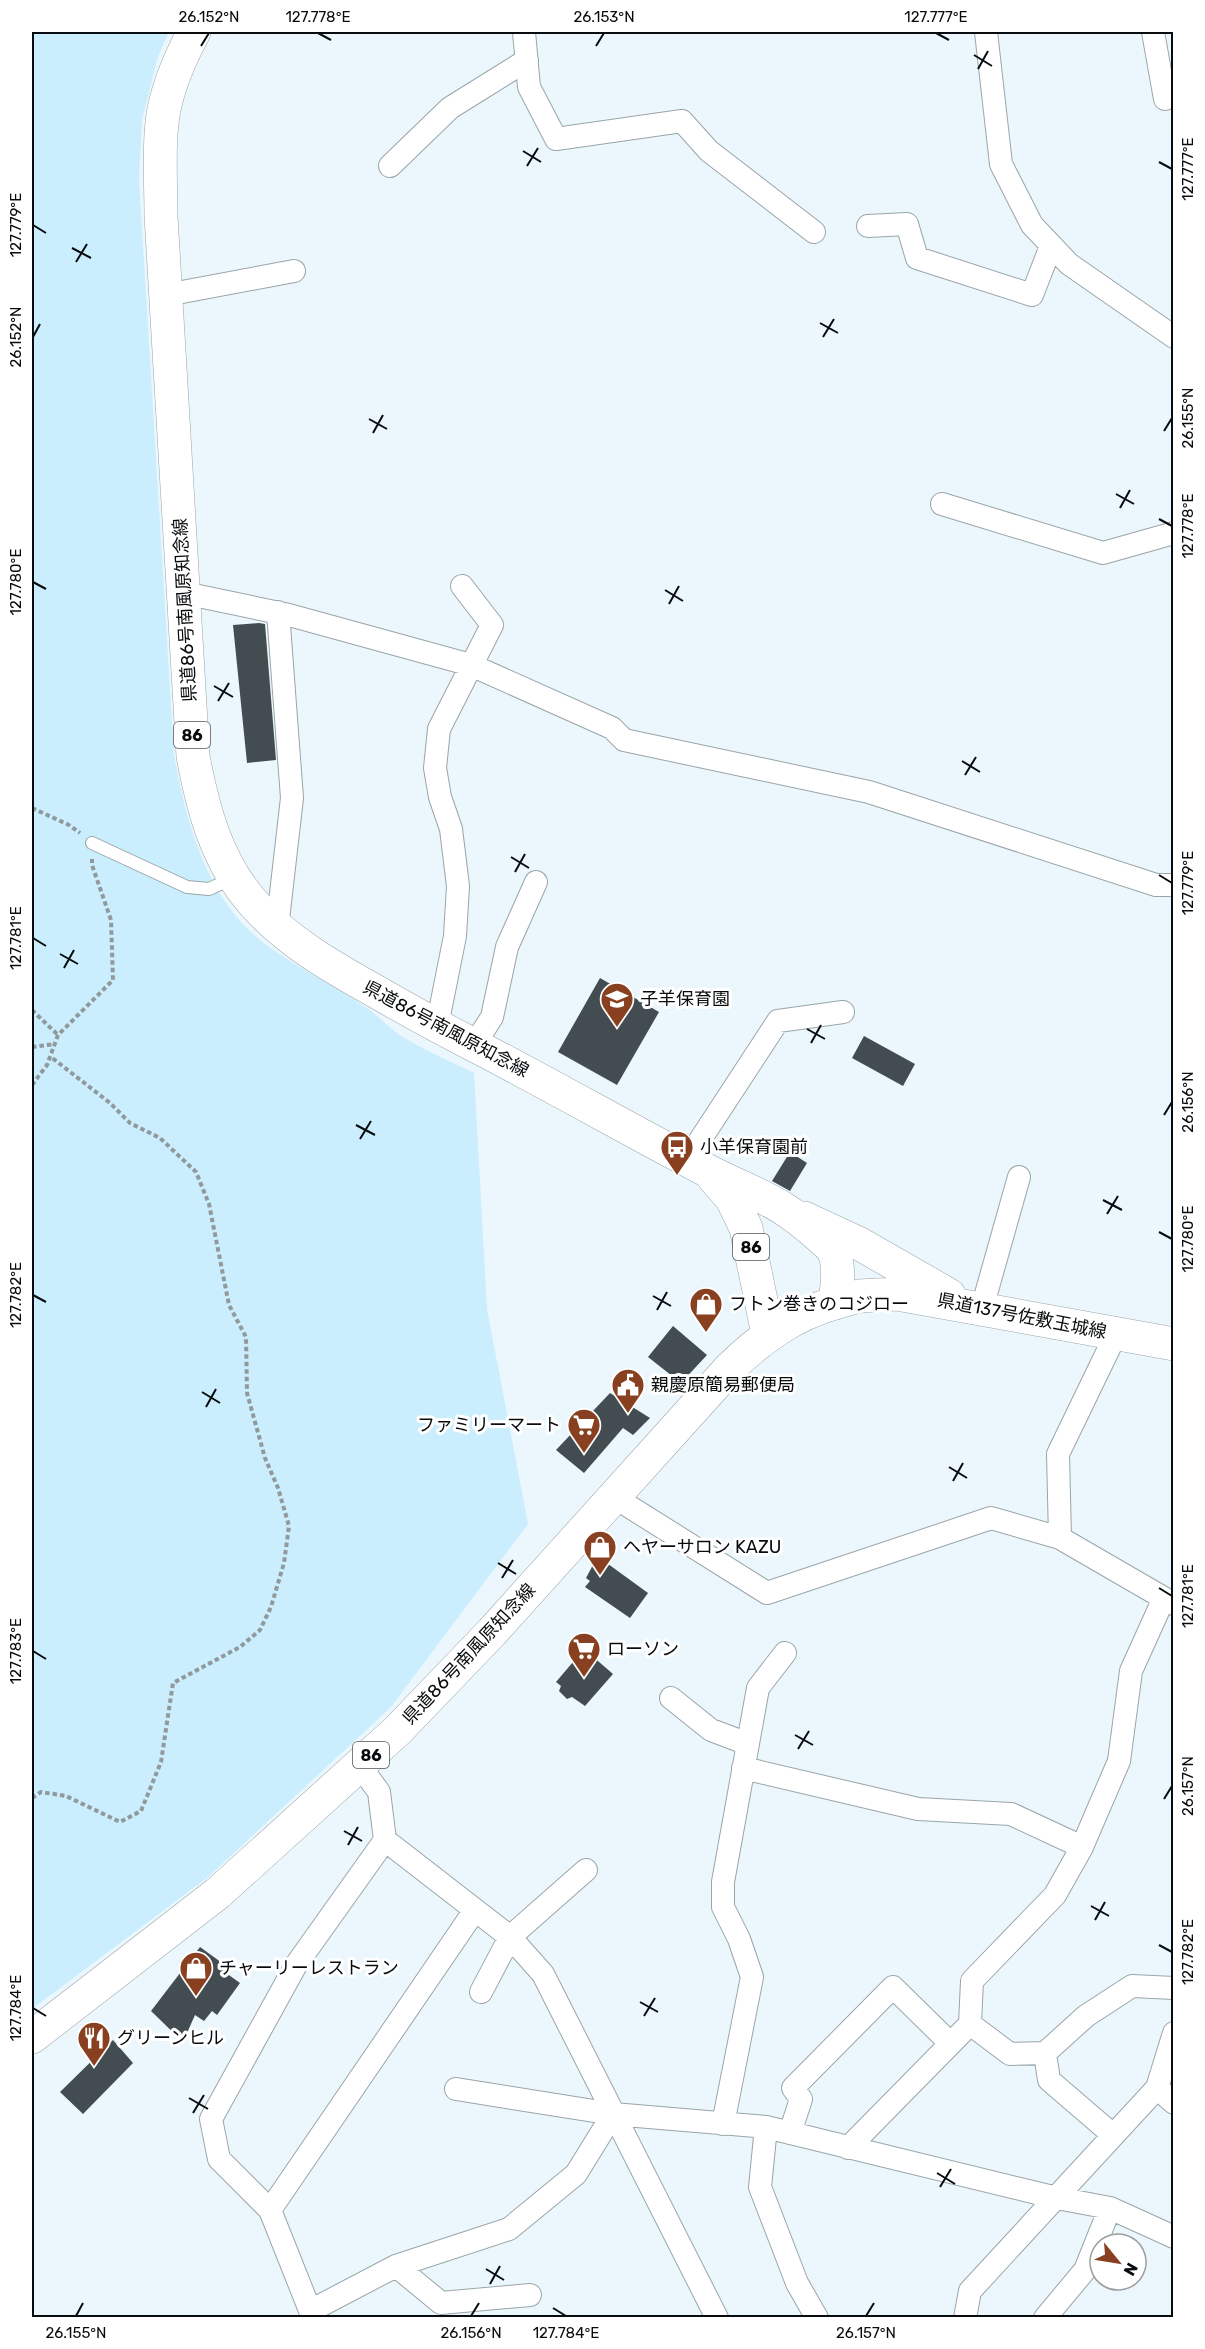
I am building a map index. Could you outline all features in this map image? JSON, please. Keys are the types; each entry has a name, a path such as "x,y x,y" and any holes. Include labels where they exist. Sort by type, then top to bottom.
{"main road":[{"name":"県道86号南風原知念線","path":"32,2037 218,1893 360,1766 492,1632 730,1368 768,1334 806,1312 835,1303 837,1280 836,1254 827,1243 786,1210 697,1166 330,966 277,928 253,903 234,878 213,837 201,798 195,767 160,173 164,110 178,62 194,32"},
{"name":"県道86号南風原知念線","path":"697,1166 732,1199 743,1221 750,1244 768,1334"},
{"path":"786,1210 876,1252 972,1306"},
{"name":"県道137号佐敷玉城線","path":"835,1303 859,1296 897,1294 1173,1344"}],"street":[{"path":"524,32 529,87 556,139 682,121 709,150 814,232"},
{"path":"986,32 992,68 1001,164 1032,225 1069,264 1173,337"},
{"path":"1153,32 1165,99 1173,93"},
{"path":"390,166 450,108 526,60"},
{"path":"868,226 907,224 917,258 1032,295 1052,246"},
{"path":"166,295 294,271"},
{"path":"942,504 1103,553 1173,533"},
{"path":"437,1026 455,936 458,886 451,830 440,797 435,768 439,729 492,625 462,586"},
{"path":"184,593 278,612 471,665 612,728 624,740 869,792 1156,885 1173,885"},
{"path":"277,928 292,798 278,612"},
{"path":"474,1045 492,1017 507,947 536,882"},
{"path":"697,1166 778,1021 843,1012"},
{"path":"972,1306 1019,1177"},
{"path":"1060,1538 1058,1454 1116,1334"},
{"path":"614,1497 767,1593 991,1518 1060,1538 1169,1601 1131,1671 1119,1761 1082,1847 1055,1895 972,1981 970,2024 848,2148"},
{"path":"723,2124 752,1977 739,1940 723,1907 723,1882 758,1688 785,1653"},
{"path":"671,1698 711,1730 748,1744"},
{"path":"360,1766 379,1792 385,1840 297,1965 211,2119 219,2159 270,2210 311,2314 396,2266 509,2229 576,2175 613,2114"},
{"path":"743,1768 918,1809 1011,1814 1082,1847"},
{"path":"385,1840 510,1937 543,1974 717,2318"},
{"path":"481,1992 510,1937 586,1870"},
{"path":"270,2210 476,1910"},
{"path":"970,2024 1010,2054 1045,2053 1086,2016 1132,1986 1173,1988"},
{"path":"790,2133 801,2099 793,2088 893,1987 950,2043"},
{"path":"965,2318 970,2291 1113,2135 1165,2095 1173,2033"},
{"path":"1045,2053 1049,2080 1113,2135"},
{"path":"456,2090 613,2114 766,2127 1057,2198 1110,2208 1173,2237"},
{"path":"766,2127 760,2187 797,2283 817,2318"},
{"path":"1045,2318 1086,2270 1110,2208"},
{"path":"396,2266 441,2303 530,2295"}],"lane":[{"path":"92,843 187,887 209,889 234,878"}],"path":[{"path":"32,808 69,825 92,843 92,866 111,920 113,980 58,1035 47,1065 32,1085"},
{"path":"32,1010 58,1035"},
{"path":"32,1047 55,1044"},
{"path":"32,1798 41,1792 66,1796 120,1822 141,1811 161,1762 173,1683 240,1647 260,1630 271,1607 281,1574 289,1526 278,1488 265,1458 248,1393 246,1337 229,1305 209,1204 196,1172 160,1138 129,1123 110,1103 51,1057"}],"shaded area":[{"path":"32,32 169,32 158,56 142,120 139,179 174,755 185,807 202,858 214,883 228,906 245,926 277,953 370,1010 401,1036 474,1073 487,1309 528,1524 391,1707 208,1877 32,2009"}],"building":[{"path":"265,624 276,760 247,763 233,625"},
{"path":"600,978 659,1012 617,1085 558,1052"},
{"path":"864,1036 915,1064 903,1086 852,1058"},
{"path":"790,1152 807,1163 790,1191 772,1181"},
{"path":"673,1326 707,1355 681,1383 648,1357"},
{"path":"610,1393 650,1418 633,1435 623,1428 584,1473 556,1450"},
{"path":"604,1561 648,1593 630,1618 585,1587 590,1581 586,1578 594,1563 600,1567"},
{"name":"ローソン","path":"584,1649 613,1674 585,1706 572,1697 567,1699 559,1691 561,1686 556,1682"},
{"name":"チャーリーレストラン","path":"200,1947 229,1968 226,1973 240,1983 217,2015 212,2011 204,2021 195,2015 183,2042 151,2011"},
{"path":"113,2040 133,2063 83,2114 60,2092"}],"place":[{"name":"子羊保育園","path":"617,1028"},
{"name":"小羊保育園前","path":"677,1176"},
{"name":"フトン巻きのコジロー","path":"706,1333"},
{"name":"親慶原簡易郵便局","path":"628,1414"},
{"name":"ファミリーマート","path":"584,1454"},
{"name":"ヘヤーサロン KAZU","path":"600,1576"},
{"name":"ローソン","path":"584,1678"},
{"name":"チャーリーレストラン","path":"196,1997"},
{"name":"グリーンヒル","path":"94,2067"}]}
